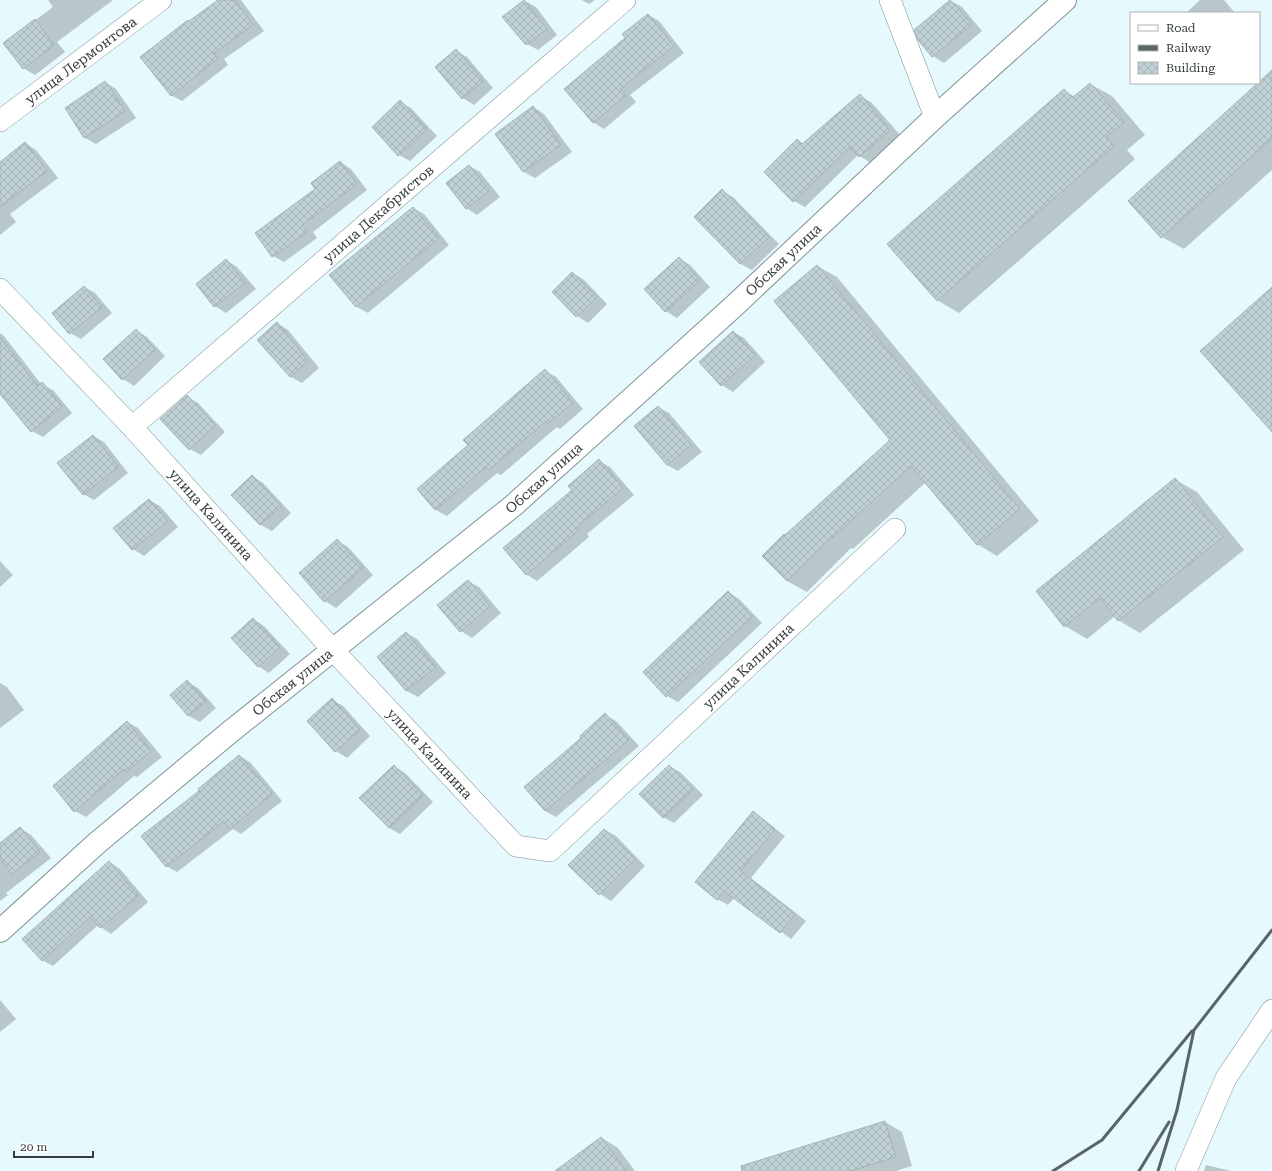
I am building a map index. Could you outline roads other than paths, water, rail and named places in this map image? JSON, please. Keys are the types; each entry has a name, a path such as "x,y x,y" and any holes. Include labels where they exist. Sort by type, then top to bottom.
{"street":[{"name":"улица Лермонтова","path":"0,120 160,0"},
{"name":"улица Декабристов","path":"132,427 625,0"},
{"path":"890,0 935,117"},
{"name":"Обская улица","path":"0,931 97,843 332,649 514,505 733,307 935,117 1065,0"},
{"name":"улица Калинина","path":"0,289 132,427 332,649 516,846 550,851 895,529"},
{"path":"1186,1171 1226,1078 1272,1010"}],"railway":[{"path":"1158,1171 1177,1110 1194,1030 1272,930"},
{"path":"1053,1171 1102,1140 1192,1031"},
{"path":"1139,1171 1169,1122"}]}
